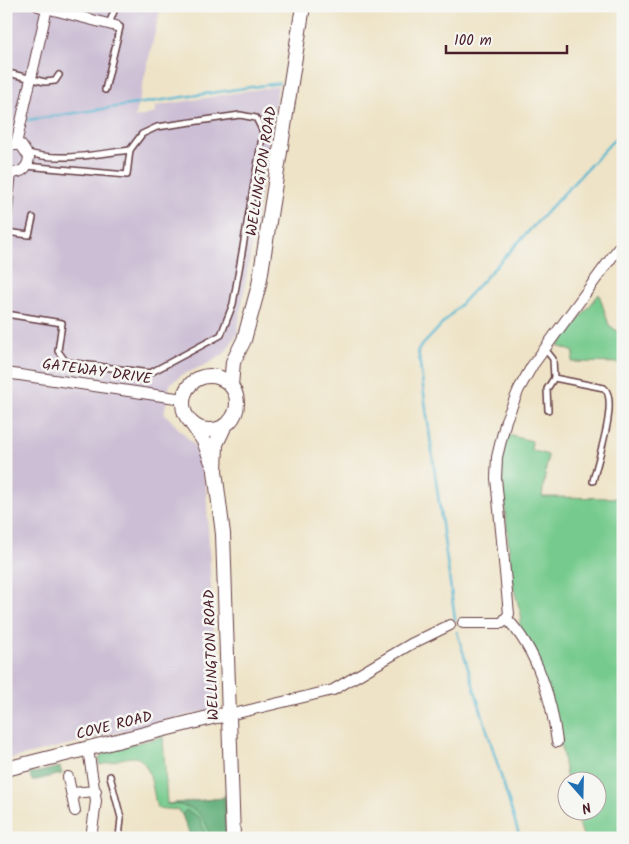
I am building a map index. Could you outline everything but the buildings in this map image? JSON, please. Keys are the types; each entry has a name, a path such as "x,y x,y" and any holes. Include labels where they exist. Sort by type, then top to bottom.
{"street":[{"name":"WELLINGTON ROAD","path":"231,386 233,362 244,340 259,285 303,6"},
{"path":"6,219 9,171 20,172 26,166 28,152 11,146 29,78 44,7 112,25"},
{"path":"557,742 551,708 543,682 524,642 508,618 509,612 497,502 497,457 512,405 532,366 623,242"},
{"name":"WELLINGTON ROAD","path":"212,376 228,363 244,340"},
{"name":"GATEWAY DRIVE","path":"6,373 183,399"},
{"path":"204,376 212,376 226,381 231,386 237,400 237,407 231,420 225,425 212,430 204,430 191,422 186,416 183,399 190,385 204,376"},
{"name":"WELLINGTON ROAD","path":"191,422 204,441 215,471"},
{"name":"WELLINGTON ROAD","path":"225,425 216,444 215,471 223,534 233,838"},
{"path":"463,623 499,623 508,618"},
{"path":"229,715 333,690 410,644 450,625"},
{"name":"COVE ROAD","path":"6,769 216,716 229,715"},
{"path":"88,749 96,791 96,813 92,837"},
{"path":"68,777 76,811"},
{"path":"72,793 96,791"}],"lane":[{"path":"105,90 120,27 112,25 116,6"},
{"path":"8,73 48,83 55,81 59,75"},
{"path":"6,314 62,323 58,351 66,362 150,374 221,335 233,304 263,132 256,118 240,115 157,127 142,134 130,150 127,175 26,166"},
{"path":"28,152 46,157 130,150"},
{"path":"6,232 29,235 33,218"},
{"path":"545,348 553,359 554,378 547,389 548,410"},
{"path":"554,378 604,388 610,397 610,411 593,480"},
{"path":"110,776 121,818 119,838"}],"shaded area":[{"path":"6,6 161,6 135,118 156,113 156,106 278,86 237,334 224,354 182,375 170,384 164,413 195,446 206,486 217,708 6,760"}],"green space":[{"path":"599,294 609,325 623,335 623,363 572,362 574,352 558,346"},
{"path":"506,436 532,441 531,450 548,455 542,497 623,498 623,838 584,838 578,822 606,822 606,772 566,772 558,726 519,624 522,618 512,582 501,466"},
{"path":"163,737 167,804 223,798 224,795 226,796 227,838 191,838 187,823 179,810 157,808 148,770 140,759 130,757 99,765 100,756 110,751 110,749"},
{"path":"60,767 62,774 32,781 29,772 35,773"},
{"path":"224,798 225,838 210,838 205,821 191,808 167,804"},
{"path":"186,810 200,818 206,838 191,838 182,815"}],"waterway":[{"path":"28,120 279,83"},
{"path":"455,619 418,350 623,130"},
{"path":"457,632 520,838"}]}
